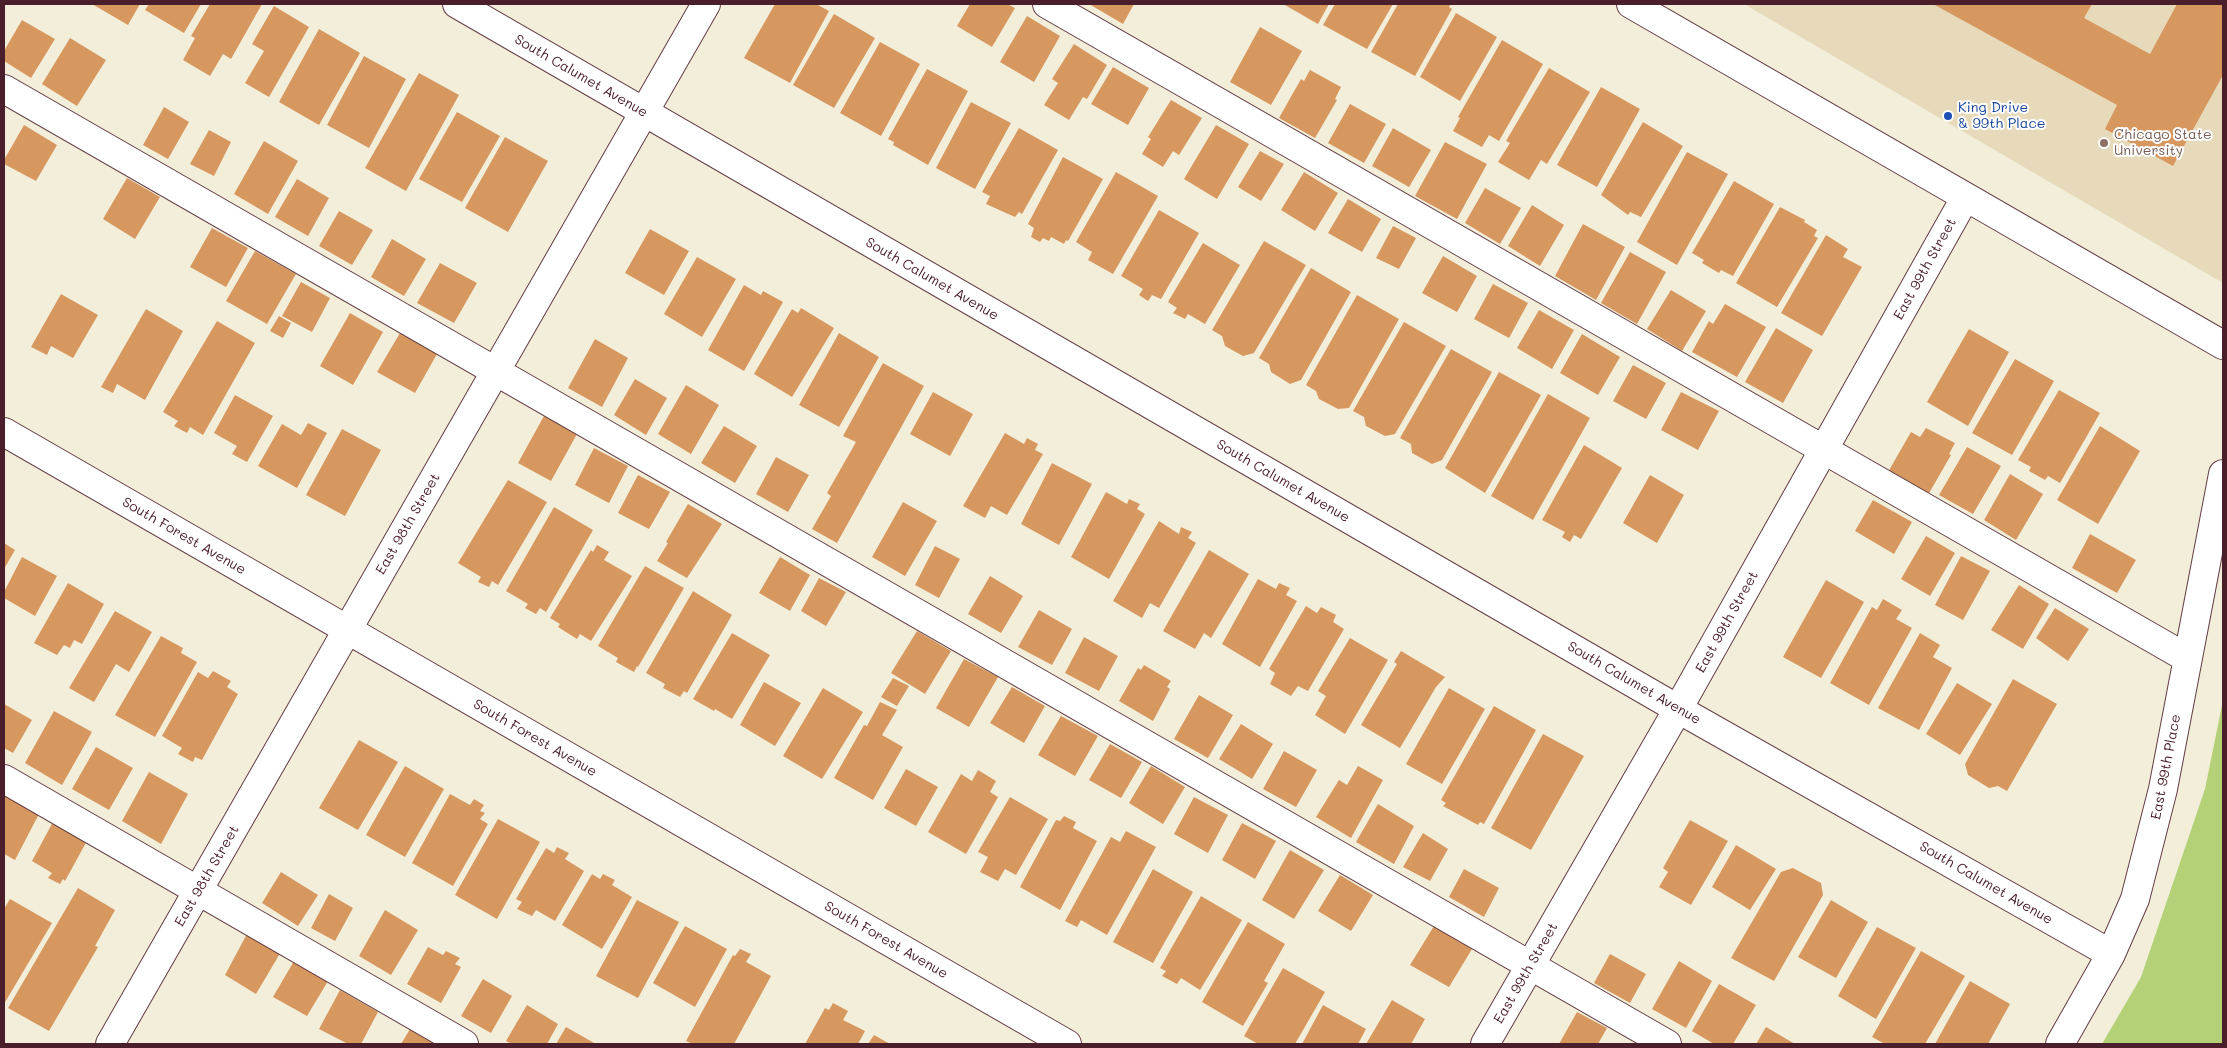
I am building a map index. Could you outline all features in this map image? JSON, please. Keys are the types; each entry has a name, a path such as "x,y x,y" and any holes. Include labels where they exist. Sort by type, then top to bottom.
{"street":[{"name":"South Calumet Avenue","path":"457,4 1678,709 2111,954"},
{"name":"East 98th Street","path":"110,1044 706,4"},
{"path":"1047,4 2187,658"},
{"path":"1631,4 2223,345"},
{"path":"4,89 1666,1044"},
{"name":"East 99th Street","path":"1485,1044 1678,709 1965,198"},
{"name":"South Forest Avenue","path":"4,432 1067,1044"},
{"name":"East 99th Place","path":"2060,1044 2111,954 2135,899 2163,789 2223,474"},
{"path":"4,779 464,1044"}],"shaded area":[{"name":"Chicago State University","path":"1744,4 2223,4 2223,283"}],"green space":[{"path":"2223,700 2223,1044 2102,1044 2141,977 2205,789"}],"building":[{"path":"92,4 140,4 128,25"},
{"path":"149,4 201,4 184,33 145,10"},
{"path":"210,4 262,4 231,59 223,54 210,76 183,60 195,38 191,36"},
{"path":"775,4 816,4 829,11 790,83 744,58"},
{"path":"970,4 1007,4 1015,8 992,47 957,26"},
{"path":"1089,4 1134,4 1123,24"},
{"path":"1283,4 1329,4 1318,24"},
{"path":"1335,4 1393,4 1367,49 1323,25"},
{"path":"1398,4 1451,4 1449,7 1452,9 1415,76 1371,52"},
{"path":"1933,4 2092,4 2084,18 2150,54 2177,4 2223,4 2223,75 2173,166 2105,129 2117,105"},
{"path":"274,6 309,27 269,97 245,83 264,51 252,44"},
{"path":"1456,13 1497,37 1460,101 1420,77"},
{"path":"834,14 875,38 834,108 793,85"},
{"path":"1027,16 1060,36 1034,82 1000,62"},
{"path":"22,20 55,39 31,78 4,61 4,51"},
{"path":"1260,27 1302,51 1271,105 1230,82"},
{"path":"319,29 360,53 319,125 279,102"},
{"path":"70,38 106,60 77,106 42,84"},
{"path":"1502,40 1543,64 1499,141 1489,135 1482,147 1453,131 1460,118 1458,117"},
{"path":"880,42 920,64 881,136 840,113"},
{"path":"1074,44 1107,65 1087,99 1083,97 1069,120 1044,105 1058,83 1052,79"},
{"path":"364,56 406,79 369,148 327,125"},
{"path":"1113,67 1149,88 1128,125 1091,104"},
{"path":"1549,68 1590,92 1547,164 1541,160 1529,180 1498,162 1510,143 1506,141"},
{"path":"927,69 968,91 928,165 893,145 894,142 888,139"},
{"path":"1310,70 1341,87 1335,99 1337,100 1315,138 1279,118 1301,79 1304,81"},
{"path":"419,73 459,95 406,191 365,168"},
{"path":"1601,87 1640,109 1597,187 1557,165"},
{"path":"1171,100 1202,118 1179,155 1173,151 1163,167 1142,154 1151,139 1148,137"},
{"path":"971,102 1011,123 975,189 936,168"},
{"path":"1350,104 1386,124 1364,163 1328,143"},
{"path":"164,107 189,122 168,159 143,145"},
{"path":"457,112 500,136 462,202 419,179"},
{"path":"1643,122 1683,146 1641,217 1630,212 1628,215 1601,195"},
{"path":"24,125 57,145 36,181 4,164 4,160"},
{"path":"1216,125 1249,144 1217,199 1184,179"},
{"path":"1019,128 1058,150 1022,214 1019,212 1015,217 986,204 990,196 982,192"},
{"path":"1393,128 1431,150 1409,187 1372,166"},
{"path":"209,130 231,142 214,176 190,164"},
{"path":"505,137 548,161 508,232 465,208"},
{"path":"264,141 298,161 268,214 234,194"},
{"path":"1445,142 1487,164 1457,219 1415,196"},
{"path":"1260,151 1284,164 1261,201 1238,187"},
{"path":"1687,152 1728,174 1677,265 1637,242"},
{"path":"1063,157 1103,179 1068,241 1066,240 1064,244 1051,237 1049,241 1043,238 1040,242 1031,237 1034,228 1028,224"},
{"path":"1116,172 1158,196 1113,274 1088,260 1092,252 1076,242"},
{"path":"1304,172 1338,193 1315,231 1281,210"},
{"path":"127,178 160,197 135,239 103,219"},
{"path":"297,179 329,198 308,236 275,217"},
{"path":"1734,181 1774,204 1733,276 1721,270 1719,273 1702,263 1704,260 1692,253"},
{"path":"1485,188 1521,208 1500,244 1465,223"},
{"path":"1348,199 1381,219 1362,252 1328,233"},
{"path":"1532,205 1564,225 1540,266 1508,246"},
{"path":"1780,207 1805,220 1804,222 1817,230 1814,236 1818,238 1777,307 1736,283"},
{"path":"1159,210 1199,233 1161,299 1152,295 1148,301 1139,295 1143,289 1121,276"},
{"path":"339,211 373,230 352,265 319,246"},
{"path":"1583,224 1625,247 1596,300 1555,276"},
{"path":"1393,226 1416,238 1399,269 1376,258"},
{"path":"212,228 248,248 226,287 190,267"},
{"path":"650,229 689,251 664,295 625,273"},
{"path":"1826,235 1848,249 1843,257 1862,267 1822,336 1781,313"},
{"path":"392,239 426,259 404,296 371,277"},
{"path":"1264,241 1306,265 1254,353 1243,356 1225,346 1222,336 1212,330"},
{"path":"1203,243 1240,265 1205,324 1188,314 1185,319 1173,313 1177,308 1168,302"},
{"path":"255,251 296,274 267,324 226,301"},
{"path":"1630,252 1666,272 1637,324 1601,303"},
{"path":"1443,256 1477,276 1457,312 1422,293"},
{"path":"697,257 736,279 702,337 664,314"},
{"path":"440,263 477,283 454,323 417,303"},
{"path":"1311,268 1351,292 1301,380 1290,384 1271,372 1269,364 1259,358"},
{"path":"301,282 330,298 312,332 282,316"},
{"path":"1493,284 1528,303 1509,338 1474,319"},
{"path":"744,285 761,295 763,291 783,302 744,371 708,350"},
{"path":"1671,290 1706,311 1682,351 1647,329"},
{"path":"61,294 98,315 73,358 51,346 47,355 31,347"},
{"path":"1357,295 1399,319 1349,408 1338,409 1319,399 1316,391 1306,385"},
{"path":"1725,304 1766,327 1737,377 1692,352 1709,321 1713,324"},
{"path":"801,308 834,328 792,397 754,374 792,309 798,313"},
{"path":"146,309 183,331 145,400 117,384 113,393 101,387"},
{"path":"1539,310 1574,330 1552,369 1517,348"},
{"path":"350,313 383,332 353,385 320,366"},
{"path":"279,316 291,323 283,338 270,331"},
{"path":"217,321 255,343 203,435 190,427 187,433 174,426 178,421 163,412"},
{"path":"1404,322 1446,346 1395,434 1385,436 1366,426 1364,417 1353,411"},
{"path":"1776,328 1813,350 1783,403 1745,382"},
{"path":"1969,329 2009,352 1968,426 1927,402"},
{"path":"400,333 437,354 415,393 377,372"},
{"path":"839,333 879,357 839,427 799,405"},
{"path":"1582,334 1620,357 1598,395 1560,373"},
{"path":"595,339 628,358 602,407 568,388"},
{"path":"1451,349 1492,372 1442,460 1432,464 1412,453 1411,444 1400,438"},
{"path":"2015,359 2054,381 2012,455 1972,433"},
{"path":"883,363 924,386 837,543 812,529 831,496 827,493 856,442 843,436"},
{"path":"1633,365 1666,383 1646,419 1613,401"},
{"path":"1499,372 1541,395 1485,493 1445,468"},
{"path":"635,379 667,398 646,435 614,415"},
{"path":"686,385 719,405 691,454 658,434"},
{"path":"2059,390 2100,413 2060,483 2048,476 2045,480 2029,471 2031,467 2018,460"},
{"path":"933,392 973,414 950,456 910,434"},
{"path":"1681,392 1719,411 1698,450 1661,430"},
{"path":"1548,394 1590,418 1533,520 1491,496"},
{"path":"235,395 273,416 247,462 232,454 237,446 214,433"},
{"path":"544,416 577,434 551,481 518,463"},
{"path":"308,423 327,433 297,488 258,466 282,424 301,435"},
{"path":"724,426 757,446 735,483 701,463"},
{"path":"2100,426 2140,451 2098,524 2057,500"},
{"path":"1926,428 1955,443 1949,454 1951,455 1928,495 1888,472 1911,432 1920,437"},
{"path":"342,429 381,450 345,516 306,495"},
{"path":"1005,433 1024,444 1027,438 1038,444 1035,450 1043,454 1007,515 991,506 985,518 963,506"},
{"path":"1584,445 1622,468 1581,539 1574,535 1570,542 1562,537 1565,532 1542,520"},
{"path":"1967,447 2001,466 1973,514 1939,495"},
{"path":"594,448 628,466 609,503 575,485"},
{"path":"776,457 809,475 788,512 756,494"},
{"path":"1052,463 1092,484 1059,545 1021,524"},
{"path":"2010,474 2043,494 2016,540 1984,520"},
{"path":"638,475 670,492 649,529 618,513"},
{"path":"1650,475 1684,495 1657,543 1623,523"},
{"path":"508,480 547,502 498,585 492,581 489,587 478,582 481,577 458,563"},
{"path":"1106,492 1127,504 1129,499 1140,504 1137,509 1145,514 1109,579 1071,557"},
{"path":"1873,500 1912,522 1894,554 1855,531"},
{"path":"903,502 937,521 905,576 872,557"},
{"path":"688,504 722,524 687,578 657,561"},
{"path":"554,507 593,530 546,612 540,608 536,614 525,608 528,604 506,591"},
{"path":"1159,521 1179,534 1181,527 1192,532 1188,538 1196,543 1159,608 1150,603 1142,618 1113,601"},
{"path":"2090,534 2136,560 2117,593 2072,568"},
{"path":"1926,536 1955,553 1930,596 1901,579"},
{"path":"4,543 15,550 4,569"},
{"path":"597,545 609,552 604,560 632,576 591,641 580,634 577,639 558,627 560,624 550,618 591,550 593,552"},
{"path":"935,546 960,559 939,598 915,585"},
{"path":"1209,550 1249,574 1211,638 1204,633 1195,649 1163,631"},
{"path":"1961,556 1990,571 1963,620 1935,605"},
{"path":"22,557 57,576 35,616 4,598 4,592"},
{"path":"780,557 810,575 790,611 759,593"},
{"path":"645,566 684,588 634,672 616,662 618,658 598,646"},
{"path":"990,576 1023,596 1001,633 968,614"},
{"path":"819,578 846,592 826,626 801,611"},
{"path":"1258,579 1276,589 1279,583 1290,588 1286,595 1297,601 1260,667 1222,644"},
{"path":"1826,580 1864,602 1821,678 1783,657"},
{"path":"68,583 104,604 82,644 74,640 70,648 64,645 57,655 34,643"},
{"path":"2019,585 2049,604 2023,649 1991,630"},
{"path":"693,591 732,615 687,693 684,691 680,697 663,688 665,684 646,673"},
{"path":"1883,599 1902,610 1896,619 1912,628 1869,705 1830,683 1872,607 1877,610"},
{"path":"1306,606 1317,613 1321,607 1336,615 1333,622 1344,629 1308,691 1298,686 1291,696 1270,684 1275,673 1269,669"},
{"path":"2055,608 2089,629 2068,661 2036,638"},
{"path":"1039,610 1072,629 1052,665 1018,647"},
{"path":"115,611 152,632 129,672 116,664 94,702 69,688"},
{"path":"917,631 951,651 925,694 891,673"},
{"path":"732,633 770,655 732,719 693,699"},
{"path":"1920,633 1940,645 1933,657 1952,668 1919,730 1878,708"},
{"path":"161,636 183,648 181,653 197,662 155,737 115,715"},
{"path":"1084,637 1118,656 1099,691 1065,673"},
{"path":"1350,638 1388,660 1345,734 1315,715 1326,696 1318,691"},
{"path":"1401,651 1445,677 1436,687 1400,748 1361,725 1397,664 1394,662"},
{"path":"964,659 998,677 969,727 936,708"},
{"path":"1144,665 1171,681 1167,687 1170,689 1153,721 1119,701 1138,668 1141,670"},
{"path":"213,671 231,681 227,687 238,694 202,760 195,757 193,762 178,754 182,748 162,736 198,672 208,678"},
{"path":"893,678 909,686 897,706 881,697"},
{"path":"2013,679 2057,704 2007,791 1998,786 1989,788 1968,775 1965,764"},
{"path":"764,682 801,703 775,746 740,725"},
{"path":"1957,683 1992,704 1960,755 1926,734"},
{"path":"1012,687 1045,706 1024,743 990,723"},
{"path":"823,688 863,712 822,779 783,756"},
{"path":"1449,688 1485,709 1442,784 1406,764"},
{"path":"1199,695 1233,715 1208,758 1174,739"},
{"path":"880,702 897,710 882,735 903,747 873,800 834,778 864,725 867,726"},
{"path":"4,704 32,720 13,753 4,748"},
{"path":"1494,706 1536,730 1484,824 1480,822 1478,825 1443,806 1446,803 1441,800"},
{"path":"54,711 92,732 62,785 25,763"},
{"path":"1061,716 1098,736 1075,776 1038,755"},
{"path":"1241,724 1273,744 1252,779 1219,759"},
{"path":"1543,734 1584,756 1531,850 1491,828"},
{"path":"359,740 398,762 358,830 319,808"},
{"path":"1110,744 1142,762 1121,798 1089,780"},
{"path":"96,747 133,768 109,810 72,789"},
{"path":"1284,751 1317,770 1296,807 1263,789"},
{"path":"405,766 444,789 405,857 366,835"},
{"path":"1151,766 1185,787 1163,824 1129,803"},
{"path":"1358,766 1383,780 1351,838 1316,817 1339,780 1347,785"},
{"path":"906,769 938,787 916,826 884,808"},
{"path":"978,770 996,781 990,792 998,797 966,854 928,832 961,774 972,781"},
{"path":"149,772 188,794 161,844 122,821"},
{"path":"450,794 470,805 474,799 484,805 480,811 485,813 480,819 488,824 453,886 412,863"},
{"path":"5,796 39,814 15,860 4,854"},
{"path":"1010,797 1048,819 1016,875 1005,869 998,881 980,872 988,857 978,852"},
{"path":"1194,797 1228,815 1208,853 1174,834"},
{"path":"1378,804 1414,826 1394,864 1356,842"},
{"path":"1064,816 1076,822 1073,828 1097,841 1060,910 1020,887 1056,820 1060,821"},
{"path":"498,819 540,842 497,919 455,895"},
{"path":"54,820 88,839 65,881 63,879 60,884 48,878 52,873 32,861"},
{"path":"1690,820 1728,841 1691,905 1659,887 1668,872 1663,868"},
{"path":"1242,823 1276,841 1255,879 1222,860"},
{"path":"1126,831 1156,847 1107,935 1081,920 1077,927 1065,921 1111,837 1120,842"},
{"path":"1423,833 1448,849 1430,881 1403,867"},
{"path":"1736,845 1776,869 1750,910 1712,887"},
{"path":"557,847 569,853 565,859 584,871 555,921 536,910 532,916 517,909 522,902 516,899 546,848 554,853"},
{"path":"1290,850 1324,870 1294,919 1262,900"},
{"path":"1793,868 1821,883 1823,895 1774,981 1731,958 1781,872"},
{"path":"1153,869 1193,892 1153,963 1113,942"},
{"path":"1464,869 1499,888 1484,917 1449,897"},
{"path":"281,872 318,895 298,926 262,903"},
{"path":"592,874 600,879 603,874 615,880 612,885 632,897 602,949 562,925"},
{"path":"1340,875 1373,895 1351,931 1318,911"},
{"path":"78,888 115,910 95,946 98,947 49,1031 8,1008"},
{"path":"329,894 353,908 335,941 311,928"},
{"path":"1201,896 1242,920 1200,990 1181,978 1177,984 1162,976 1166,971 1160,968"},
{"path":"10,899 52,923 4,1004 4,909"},
{"path":"637,900 679,922 638,998 596,976"},
{"path":"1831,900 1868,922 1836,978 1798,957"},
{"path":"385,910 418,930 391,975 359,956"},
{"path":"1248,922 1285,944 1264,981 1268,983 1243,1026 1202,1002"},
{"path":"685,926 727,949 695,1007 653,983"},
{"path":"1434,926 1472,949 1449,987 1410,965"},
{"path":"1877,927 1916,948 1876,1019 1838,996"},
{"path":"248,932 282,950 256,994 225,975"},
{"path":"428,947 443,955 446,951 460,958 455,964 461,967 441,1003 407,984"},
{"path":"740,949 751,954 746,962 771,976 734,1044 693,1044 686,1041 733,955 735,956"},
{"path":"1921,951 1965,976 1925,1044 1885,1044 1872,1037"},
{"path":"1610,954 1646,974 1630,1003 1594,983"},
{"path":"294,961 328,981 307,1016 273,997"},
{"path":"1679,961 1712,981 1686,1028 1652,1009"},
{"path":"1283,968 1325,992 1295,1044 1258,1044 1244,1036"},
{"path":"483,979 512,996 491,1033 461,1016"},
{"path":"1970,981 2010,1004 1988,1044 1935,1044"},
{"path":"1719,984 1756,1005 1733,1044 1714,1044 1692,1031"},
{"path":"340,990 378,1012 361,1044 348,1044 319,1029"},
{"path":"1392,1000 1425,1019 1411,1044 1366,1044"},
{"path":"833,1003 848,1011 843,1020 865,1031 858,1044 805,1044 825,1008 829,1010"},
{"path":"527,1005 558,1024 547,1044 512,1044 506,1041"},
{"path":"1323,1005 1366,1029 1358,1044 1302,1044"},
{"path":"1577,1012 1607,1028 1598,1044 1559,1044"},
{"path":"566,1027 596,1044 556,1044"},
{"path":"1766,1027 1795,1044 1756,1044"},
{"path":"410,1029 437,1044 401,1044"},
{"path":"874,1035 890,1044 868,1044"}],"place":[{"name":"King Drive & 99th Place","path":"1948,116"},
{"name":"Chicago State University","path":"2104,143"}]}
